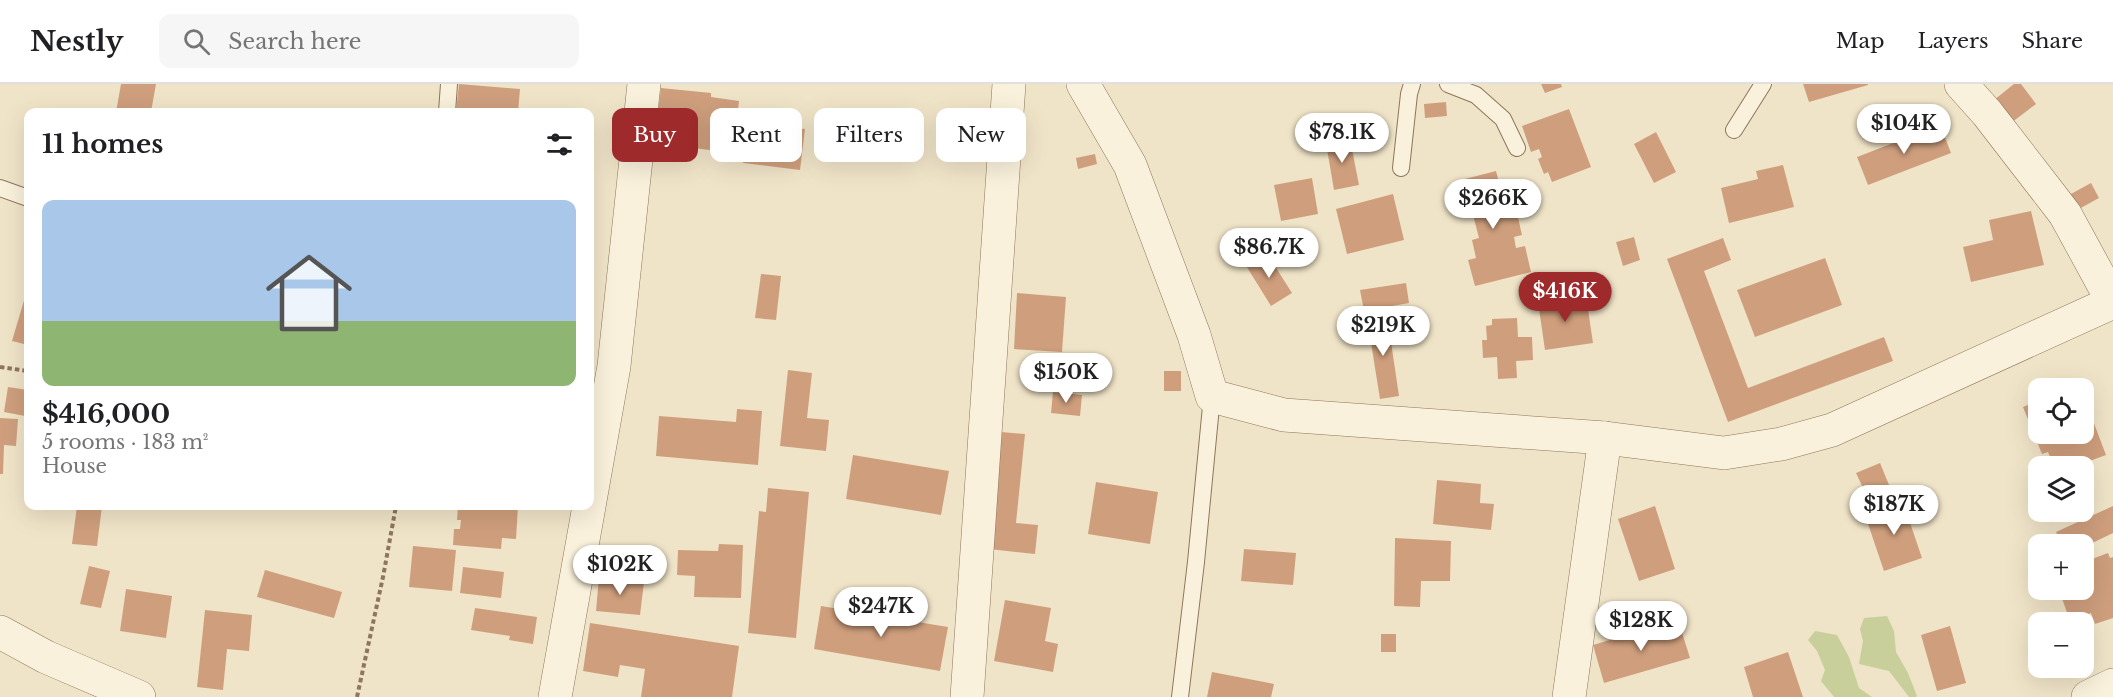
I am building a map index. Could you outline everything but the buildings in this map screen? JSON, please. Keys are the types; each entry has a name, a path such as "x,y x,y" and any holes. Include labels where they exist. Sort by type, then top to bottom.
{"street":[{"path":"594,478 614,366 644,84"},
{"path":"967,697 1009,84"},
{"path":"1083,84 1130,165 1194,335 1212,396 1284,415 1605,438 1724,453 1781,444 1832,430 2113,302 2065,214 1961,84"},
{"path":"1569,697 1605,438"},
{"path":"555,697 588,510"},
{"path":"0,632 46,657 139,697"},
{"path":"2088,697 2113,685"}],"lane":[{"path":"447,108 449,84"},
{"path":"1401,168 1412,84"},
{"path":"1448,84 1476,95 1503,119 1517,148"},
{"path":"1734,130 1763,84"},
{"path":"0,188 24,197"},
{"path":"1180,697 1212,396"}],"path":[{"path":"0,367 24,370"},
{"path":"357,697 395,510"}],"green space":[{"path":"1887,616 1894,631 1896,652 1908,673 1916,697 1909,697 1889,671 1859,664 1863,641 1860,629 1864,618"},
{"path":"1815,631 1837,635 1849,657 1859,688 1872,697 1834,697 1821,681 1825,670 1817,651 1808,640"}]}
